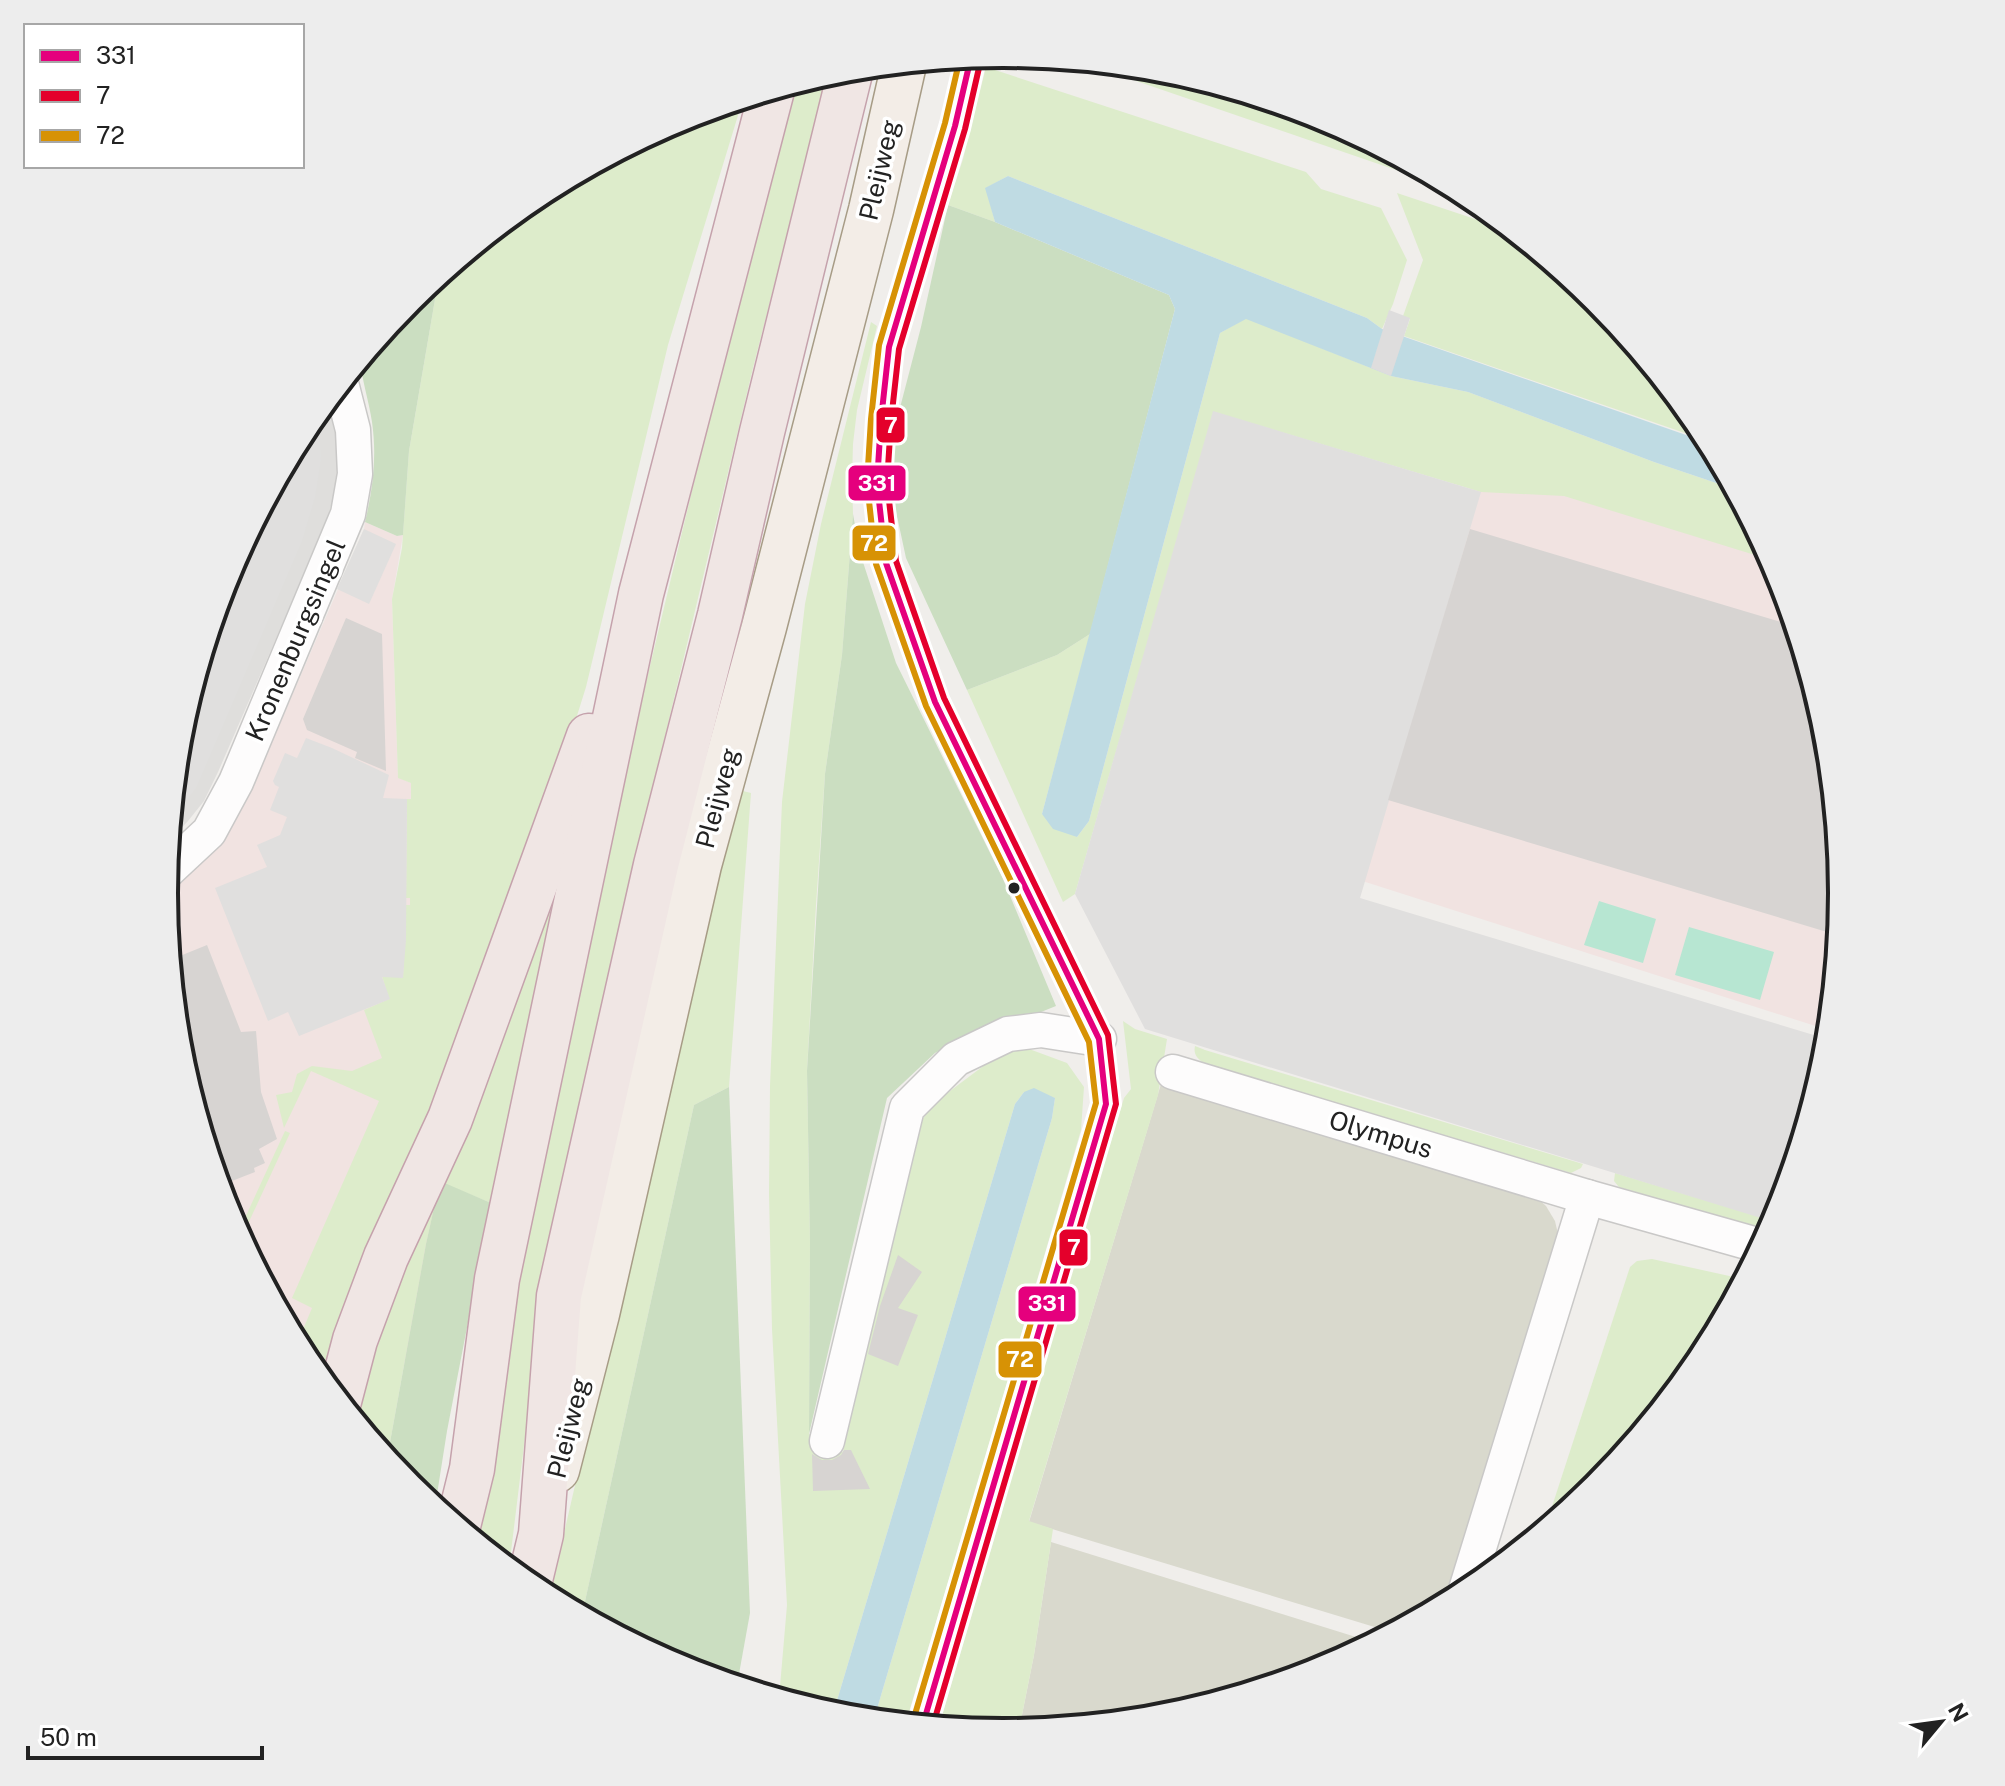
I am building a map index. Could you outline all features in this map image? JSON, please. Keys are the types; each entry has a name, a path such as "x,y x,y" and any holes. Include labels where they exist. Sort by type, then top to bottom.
{"highway":[{"name":"Pleijweg","path":"532,1571 541,1534 559,1296 656,865 720,615 848,83"},
{"path":"461,1515 472,1469 497,1279 641,594 769,102"},
{"path":"343,1387 355,1340 381,1271 450,1119 641,594"}],"main road":[{"path":"871,210 918,105 927,72"},
{"name":"Pleijweg","path":"541,1534 597,1314 699,865 764,627 871,210 902,74"}],"street":[{"name":"Kronenburgsingel","path":"179,860 209,832 236,782 348,514 355,474 353,430 344,396"},
{"path":"827,1441 907,1108 956,1059 1008,1034 1041,1030 1099,1039"},
{"name":"Olympus","path":"1173,1072 1749,1243"},
{"path":"1472,1572 1587,1197"}],"shaded area":[{"path":"1213,411 1481,492 1360,898 1815,1035 1799,1107 1765,1209 1761,1218 1145,1029 1075,894"},
{"path":"333,412 337,469 325,526 218,772 204,801 180,829 193,732 221,628 263,528 288,480"},
{"path":"319,432 321,459 315,497 302,541 196,788 183,804 193,732 221,628 263,528 288,480"},
{"path":"1474,474 1566,486 1750,545 1784,628 1799,679 1812,732 1820,785 1828,893 1826,947 1816,1026 1353,878"},
{"path":"365,522 397,536 403,535 392,599 398,777 411,783 410,929 459,1185 382,1437 348,1395 288,1305 240,1209 221,1158 193,1054 179,947 178,880 230,831 246,801"},
{"path":"364,529 396,544 369,604 337,589"},
{"path":"306,738 389,775 383,798 407,799 406,940 403,978 382,977 390,999 299,1036 288,1012 268,1021 215,888 267,867 257,845 280,835 287,817 270,810 279,787 273,781 285,753 297,758"},
{"path":"1161,1084 1536,1197 1555,1221 1558,1234 1556,1249 1452,1585 1415,1607 1377,1628 1029,1522"},
{"path":"1051,1542 1357,1637 1268,1674 1216,1690 1110,1711 1022,1717"}],"green space":[{"path":"995,68 1306,172 1321,189 1381,208 1407,260 1382,329 1367,318 1008,176 986,188 995,222 948,205 986,69"},
{"path":"1128,78 1216,96 1268,112 1318,131 1403,172"},
{"path":"824,88 753,368 645,820 540,1315 511,1555 473,1525 563,1056 616,808 790,96"},
{"path":"739,111 668,345 586,687 550,802 331,1371 303,1329 312,1308 292,1298 379,1101 311,1071 284,1128 276,1095 292,1092 297,1074 312,1066 352,1071 382,1058 364,1010 389,999 382,976 403,977 406,905 410,905 410,898 406,898 407,799 411,799 411,783 398,778 392,599 402,548 409,451 436,294 500,238 590,179 638,153"},
{"path":"1397,193 1481,221 1505,238 1586,310 1623,349 1687,434 1404,336 1410,319 1403,316 1423,260"},
{"path":"948,205 1169,295 1175,309 1090,634 1057,655 967,690 906,558 891,488 889,450"},
{"path":"436,294 409,451 403,535 397,536 365,522 372,485 374,447 362,376 382,349"},
{"path":"1246,318 1391,376 1468,392 1718,484 1755,555 1564,496 1481,492 1214,412 1075,894 1063,902 967,690 1057,655 1090,634 1042,814 1077,837 1089,821 1220,333"},
{"path":"871,322 877,326 857,410 853,444 853,514 842,655 825,774 816,905 807,1071 809,1434 843,1452 915,1130 934,1103 998,1055 1021,1046 1067,1063 1084,1087 1081,1130 909,1712 877,1708 1052,1118 1055,1098 1024,1092 1015,1104 837,1701 780,1687 787,1605 772,1329 770,1086 782,802 805,604 821,524"},
{"path":"853,514 860,553 896,663 1003,879 1056,1006 1031,1016 991,1023 935,1053 887,1098 809,1434 807,1071 825,774 842,655"},
{"path":"743,791 751,793 729,1087 694,1105 584,1604 552,1584 665,1092"},
{"path":"577,805 538,974 491,1203 440,1182 390,1445 354,1403"},
{"path":"1599,901 1656,919 1643,963 1584,945"},
{"path":"1689,927 1774,952 1760,1000 1675,975"},
{"path":"1123,1021 1135,1029 1167,1039 1158,1095 1029,1521 1053,1529 1022,1717 942,1715 1015,1459 1124,1098 1131,1089"},
{"path":"1195,1046 1583,1164 1571,1173 1205,1064 1197,1056"},
{"path":"729,1087 750,1613 739,1675 638,1633 584,1604 694,1105"},
{"path":"285,1131 290,1133 247,1225 245,1219"},
{"path":"1615,1173 1761,1217 1756,1228 1619,1187 1614,1181"},
{"path":"440,1181 491,1203 437,1493 390,1445"},
{"path":"1652,1259 1732,1277 1717,1306 1657,1395 1623,1437 1552,1508 1630,1267 1637,1261"}],"water":[{"path":"1008,176 1367,318 1382,329 1689,436 1718,484 1468,392 1391,376 1246,319 1220,333 1089,821 1077,837 1053,829 1042,814 1175,309 1169,295 995,222 985,188"},
{"path":"1034,1088 1055,1098 1052,1118 877,1708 837,1701 1015,1104 1024,1092"}],"pier":[{"path":"1389,310 1410,318 1391,376 1371,368"}],"building":[{"path":"1470,529 1782,622 1812,732 1820,785 1826,839 1827,932 1388,800"},
{"path":"346,618 382,634 386,771 355,758 357,752 307,730 303,719"},
{"path":"207,945 241,1032 256,1031 261,1092 277,1139 259,1149 265,1163 254,1168 255,1172 230,1182 193,1054 180,956"},
{"path":"898,1255 922,1272 898,1308 918,1315 898,1366 868,1354 880,1306"},
{"path":"844,1450 851,1450 870,1489 813,1491 812,1454 822,1460 832,1460"}],"transit line":[{"name":"331","path":"926,1714 1106,1104 1099,1039 935,702 886,563 877,483 889,347 955,126 968,69"},
{"name":"7","path":"936,1715 1116,1104 1108,1035 944,698 896,561 887,483 899,349 965,129 979,69"},
{"name":"72","path":"915,1713 1096,1103 1089,1042 926,706 876,564 867,483 879,345 945,123 957,70"}]}
